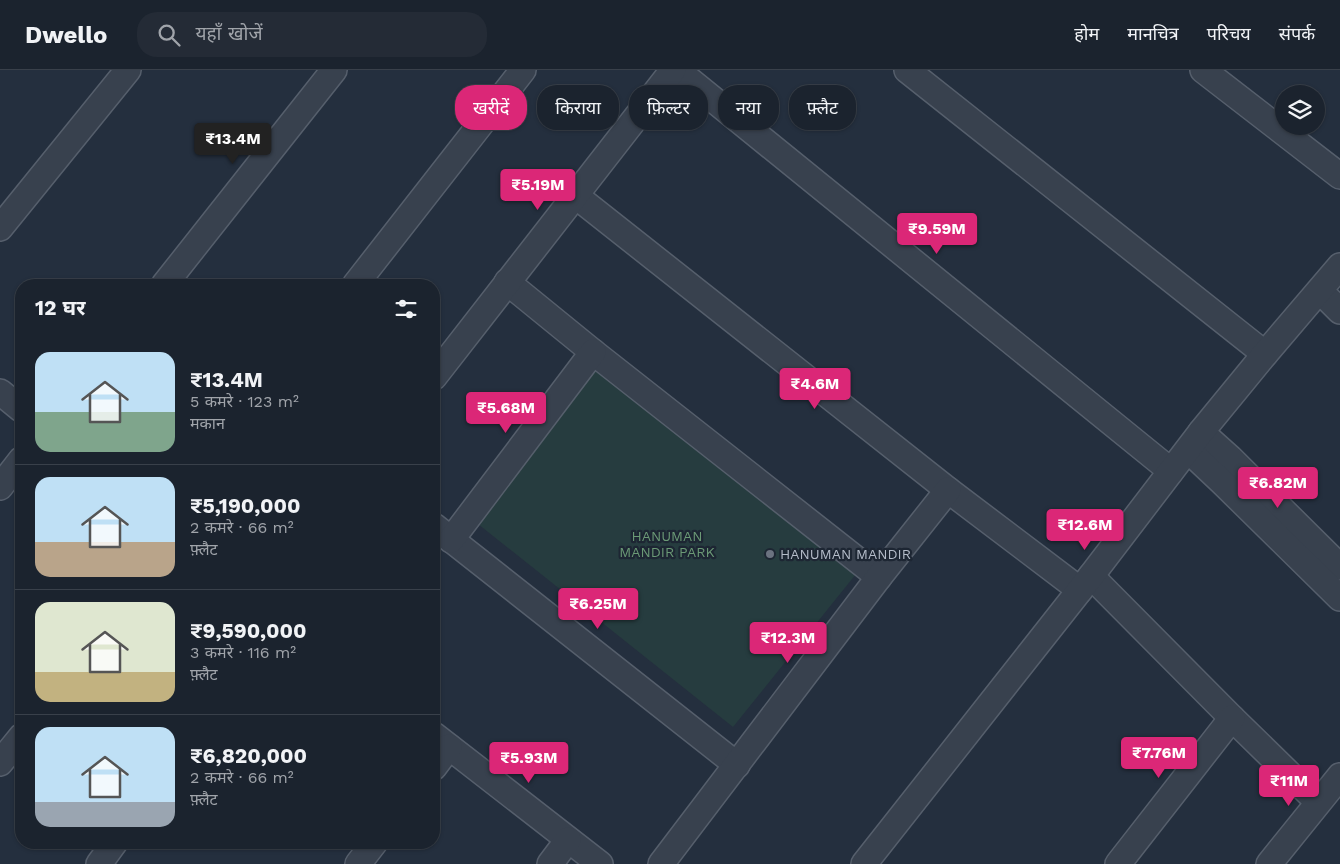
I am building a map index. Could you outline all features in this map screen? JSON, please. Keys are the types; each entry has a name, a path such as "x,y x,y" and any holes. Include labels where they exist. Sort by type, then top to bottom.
{"street":[{"path":"0,228 128,70"},
{"path":"169,279 334,70"},
{"path":"360,279 523,70"},
{"path":"440,369 675,70 1171,471"},
{"path":"907,70 1265,354"},
{"path":"1203,70 1340,176"},
{"path":"576,196 948,490 1086,583 1232,718 1318,802"},
{"path":"864,864 1086,583 1171,471 1265,354 1340,266"},
{"path":"507,282 879,577"},
{"path":"1320,291 1340,311"},
{"path":"593,352 442,533 737,765"},
{"path":"0,392 15,404"},
{"path":"1195,441 1230,458 1340,567"},
{"path":"1195,441 1223,483 1340,598"},
{"path":"0,487 15,468"},
{"path":"661,864 879,577 948,490"},
{"path":"1118,864 1232,718"},
{"path":"442,741 600,864"},
{"path":"0,763 15,744"},
{"path":"1269,864 1340,776"},
{"path":"550,864 568,840"},
{"path":"98,864 110,849"},
{"path":"358,864 370,849"}],"green space":[{"name":"HANUMAN MANDIR PARK","path":"600,361 860,569 733,727 473,520"}],"place":[{"name":"HANUMAN MANDIR","path":"770,554"}]}
